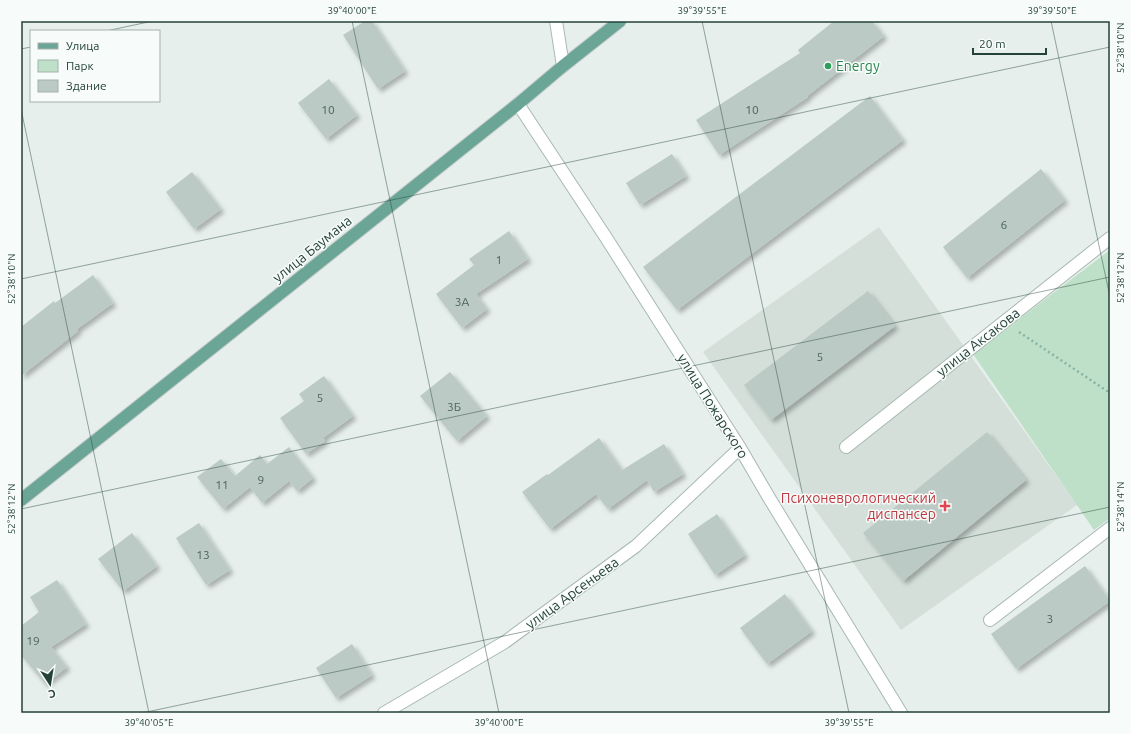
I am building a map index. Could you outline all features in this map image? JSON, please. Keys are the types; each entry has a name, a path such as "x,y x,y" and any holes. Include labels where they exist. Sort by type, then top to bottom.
{"main road":[{"name":"улица Баумана","path":"21,500 620,21"}],"street":[{"path":"556,21 563,66"},
{"name":"улица Пожарского","path":"518,104 605,236 740,448 901,713"},
{"name":"улица Аксакова","path":"846,447 1110,238"},
{"name":"улица Арсеньева","path":"384,713 505,642 636,546 740,448"},
{"path":"990,620 1110,528"}],"path":[{"path":"1004,322 1110,393"}],"shaded area":[{"path":"879,227 1077,505 901,630 703,352"}],"green space":[{"path":"1110,250 1110,518 1094,530 973,354"}],"building":[{"path":"365,21 372,21 405,71 378,89 343,35"},
{"path":"834,21 872,21 884,36 807,96 808,97 719,155 696,120 800,53 798,50"},
{"path":"329,79 357,115 326,139 298,103"},
{"path":"870,96 903,140 677,310 643,267"},
{"path":"672,154 686,176 640,205 626,183"},
{"path":"1041,169 1065,200 967,278 943,247"},
{"path":"192,172 221,209 194,229 166,192"},
{"path":"509,231 528,259 476,294 487,309 462,328 436,294 474,265 469,259"},
{"path":"93,275 113,303 77,329 78,331 21,376 21,327 54,301 55,303"},
{"path":"868,291 895,326 771,420 744,385"},
{"path":"450,372 487,416 457,441 420,396"},
{"path":"324,376 353,416 323,438 325,441 306,454 280,418 304,401 299,394"},
{"name":"Психоневрологический диспансер","path":"987,432 1026,480 903,581 863,533"},
{"path":"599,438 622,470 664,444 683,474 654,492 647,480 608,509 596,494 550,529 522,492"},
{"path":"289,447 313,478 297,491 289,481 262,503 250,487 223,509 197,477 221,459 235,476 260,455 267,464"},
{"path":"717,514 745,555 715,575 688,534"},
{"path":"199,523 230,570 206,585 176,538"},
{"path":"132,533 157,566 123,591 98,559"},
{"path":"1085,566 1110,601 1016,669 991,634"},
{"path":"57,580 86,624 51,647 67,667 45,684 21,655 21,626 39,612 30,597"},
{"path":"785,594 812,631 767,664 740,628"},
{"path":"352,644 372,675 336,698 316,668"}],"place":[{"name":"Energy","path":"828,66"},
{"name":"Психоневрологический диспансер","path":"945,506"}]}
